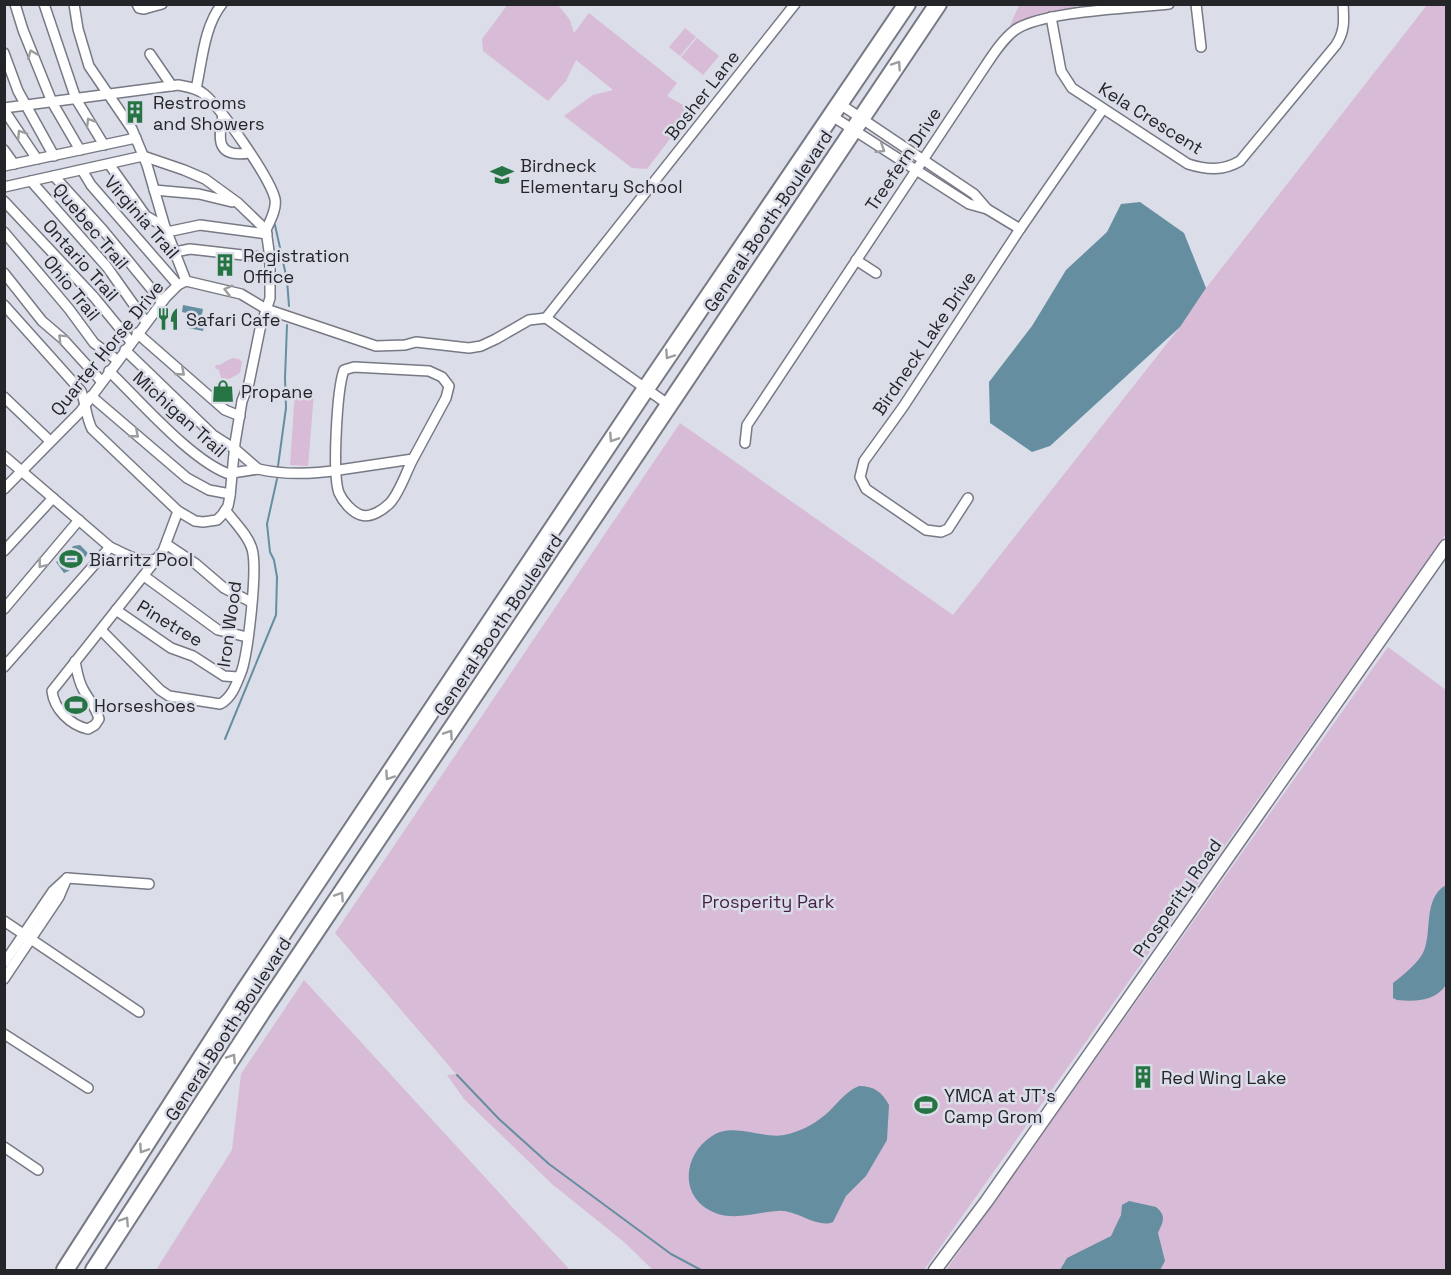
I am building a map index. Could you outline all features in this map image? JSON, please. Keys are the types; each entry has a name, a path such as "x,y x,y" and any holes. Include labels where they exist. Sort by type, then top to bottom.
{"highway":[{"name":"General Booth Boulevard","path":"65,1270 243,993 645,390 907,4"},
{"name":"General Booth Boulevard","path":"94,1270 263,1010 939,4"}],"street":[{"path":"15,4 52,102 80,150"},
{"path":"44,4 76,99 104,145"},
{"path":"74,4 78,29 89,66 132,129 143,156 175,252 182,283 242,294 266,309 376,346 405,345 416,342 469,348 481,346 529,320 546,318 669,405"},
{"path":"137,4 139,8 144,9 162,4"},
{"path":"196,89 208,35 222,4"},
{"name":"Bosher Lane","path":"546,318 795,4"},
{"name":"Treefern Drive","path":"745,443 747,425 915,170 1006,39 1026,24 1051,17 1169,4"},
{"path":"1196,4 1201,47"},
{"name":"Kela Crescent","path":"1051,17 1061,71 1072,88 1188,164 1203,169 1219,169 1232,166 1240,161 1336,45 1344,27 1343,4"},
{"path":"4,53 18,91 54,156"},
{"path":"150,54 172,86"},
{"path":"37,159 4,109 178,85 204,93 223,115 268,181 275,200 267,232 270,258 270,298 260,329 240,416 231,494 226,511 217,520 203,522 195,521 178,511 92,429 86,418 88,400"},
{"name":"Birdneck Lake Drive","path":"968,498 948,529 941,532 926,530 866,489 860,477 861,468 1103,109"},
{"path":"836,110 922,160 974,194 987,209"},
{"path":"836,110 915,170 969,204 987,209 1020,229"},
{"path":"223,115 219,135 221,144 231,153 238,155 249,153"},
{"path":"4,150 9,165 136,138"},
{"path":"4,187 143,156 205,179 238,203 267,232"},
{"path":"109,164 146,216 166,229 200,225 267,232"},
{"name":"Virginia Trail","path":"82,170 91,185 182,283"},
{"path":"54,176 103,230 162,302"},
{"name":"Quebec Trail","path":"31,181 107,267 146,322"},
{"path":"154,190 199,194 238,203"},
{"name":"Ontario Trail","path":"4,201 94,297 128,346 213,435 235,449 258,469"},
{"name":"Ohio Trail","path":"4,232 69,309 94,343 117,360"},
{"path":"175,252 190,249 270,258"},
{"path":"856,260 876,273"},
{"path":"4,273 42,321 63,339 102,382"},
{"name":"Quarter Horse Drive","path":"4,489 88,400 137,333 162,302 182,283"},
{"path":"4,304 88,400 187,478 209,490 231,494"},
{"path":"137,333 225,410 240,416"},
{"path":"354,367 429,371 442,376 449,386 446,399 413,459 390,502 377,513 363,516 352,511 339,494 335,471 344,370 354,367"},
{"name":"Michigan Trail","path":"109,371 193,452 218,471 232,474"},
{"path":"4,397 50,441"},
{"path":"4,456 110,547 143,560 152,561 158,558"},
{"path":"232,474 258,469 302,473 335,471 413,459"},
{"path":"4,551 53,498"},
{"path":"75,661 82,688 99,718 95,725 88,729 72,723 53,700 52,691 75,661 158,558 166,544 178,511"},
{"name":"Iron Wood","path":"101,630 160,690 169,696 220,704 232,694 242,669 254,561 250,541 226,511"},
{"path":"4,609 79,520"},
{"path":"166,544 196,564 224,588 251,602"},
{"name":"Prosperity Road","path":"935,1270 986,1202 1446,546"},
{"path":"4,667 110,547"},
{"path":"144,576 219,630 247,637"},
{"name":"Pinetree","path":"116,610 171,648 193,656 224,675 238,677"},
{"path":"4,963 59,897 67,878 149,884"},
{"path":"4,921 140,1012"},
{"path":"4,979 28,937"},
{"path":"4,1034 88,1088"},
{"path":"4,1148 38,1170"}],"green space":[{"path":"508,4 558,5 570,20 574,33 589,13 677,83 667,96 692,110 647,169 632,168 564,116 593,95 613,90 576,60 566,81 548,101 483,51 482,39"},
{"path":"1019,5 1075,5 1076,9 1032,16 1008,30"},
{"name":"Prosperity Park","path":"1427,5 1446,5 1446,534 924,1270 653,1270 624,1242 552,1184 464,1099 447,1075 456,1074 335,933 680,423 953,615 1180,327 1206,288"},
{"path":"685,28 696,37 680,56 669,47"},
{"path":"697,38 719,56 703,75 681,57"},
{"path":"233,358 242,362 240,373 229,379 221,378 219,370 215,368 216,365"},
{"path":"295,392 314,393 308,466 290,465"},
{"path":"1388,647 1446,690 1446,1270 946,1270"},
{"path":"304,980 570,1270 156,1270 232,1150 241,1074"}],"water":[{"path":"1140,202 1184,233 1206,288 1180,327 1050,446 1032,452 990,423 989,382 1032,326 1066,270 1107,232 1121,204"},
{"path":"183,305 203,309 200,325 204,325 203,331 188,328 191,314 182,312"},
{"name":"Biarritz Pool","path":"80,545 88,553 78,565 64,573 56,562 74,550 73,546"},
{"path":"1446,885 1446,985 1431,997 1411,1001 1397,1000 1393,998 1393,983 1413,966 1423,953 1431,907 1439,891"},
{"path":"859,1086 877,1091 889,1105 887,1140 866,1176 846,1196 833,1222 820,1223 784,1211 725,1216 705,1208 696,1199 689,1178 690,1166 694,1155 712,1136 729,1130 775,1136 795,1132 820,1119 845,1095"},
{"path":"1129,1201 1156,1207 1162,1213 1158,1233 1165,1261 1160,1270 1060,1270 1067,1258 1111,1236 1121,1215 1122,1205"}],"waterway":[{"path":"275,225 287,280 289,306"},
{"path":"278,466 286,408 287,325"},
{"path":"225,739 276,615 277,577 270,552 267,524 277,479"},
{"path":"457,1075 499,1119 549,1164 671,1254 701,1270"}],"place":[{"name":"Restrooms and Showers","path":"135,112"},
{"name":"Birdneck Elementary School","path":"502,175"},
{"name":"Registration Office","path":"225,265"},
{"name":"Safari Cafe","path":"168,319"},
{"name":"Propane","path":"223,391"},
{"name":"Biarritz Pool","path":"71,559"},
{"name":"Horseshoes","path":"76,705"},
{"name":"Red Wing Lake","path":"1143,1077"},
{"name":"YMCA at JT's Camp Grom","path":"926,1105"}]}
